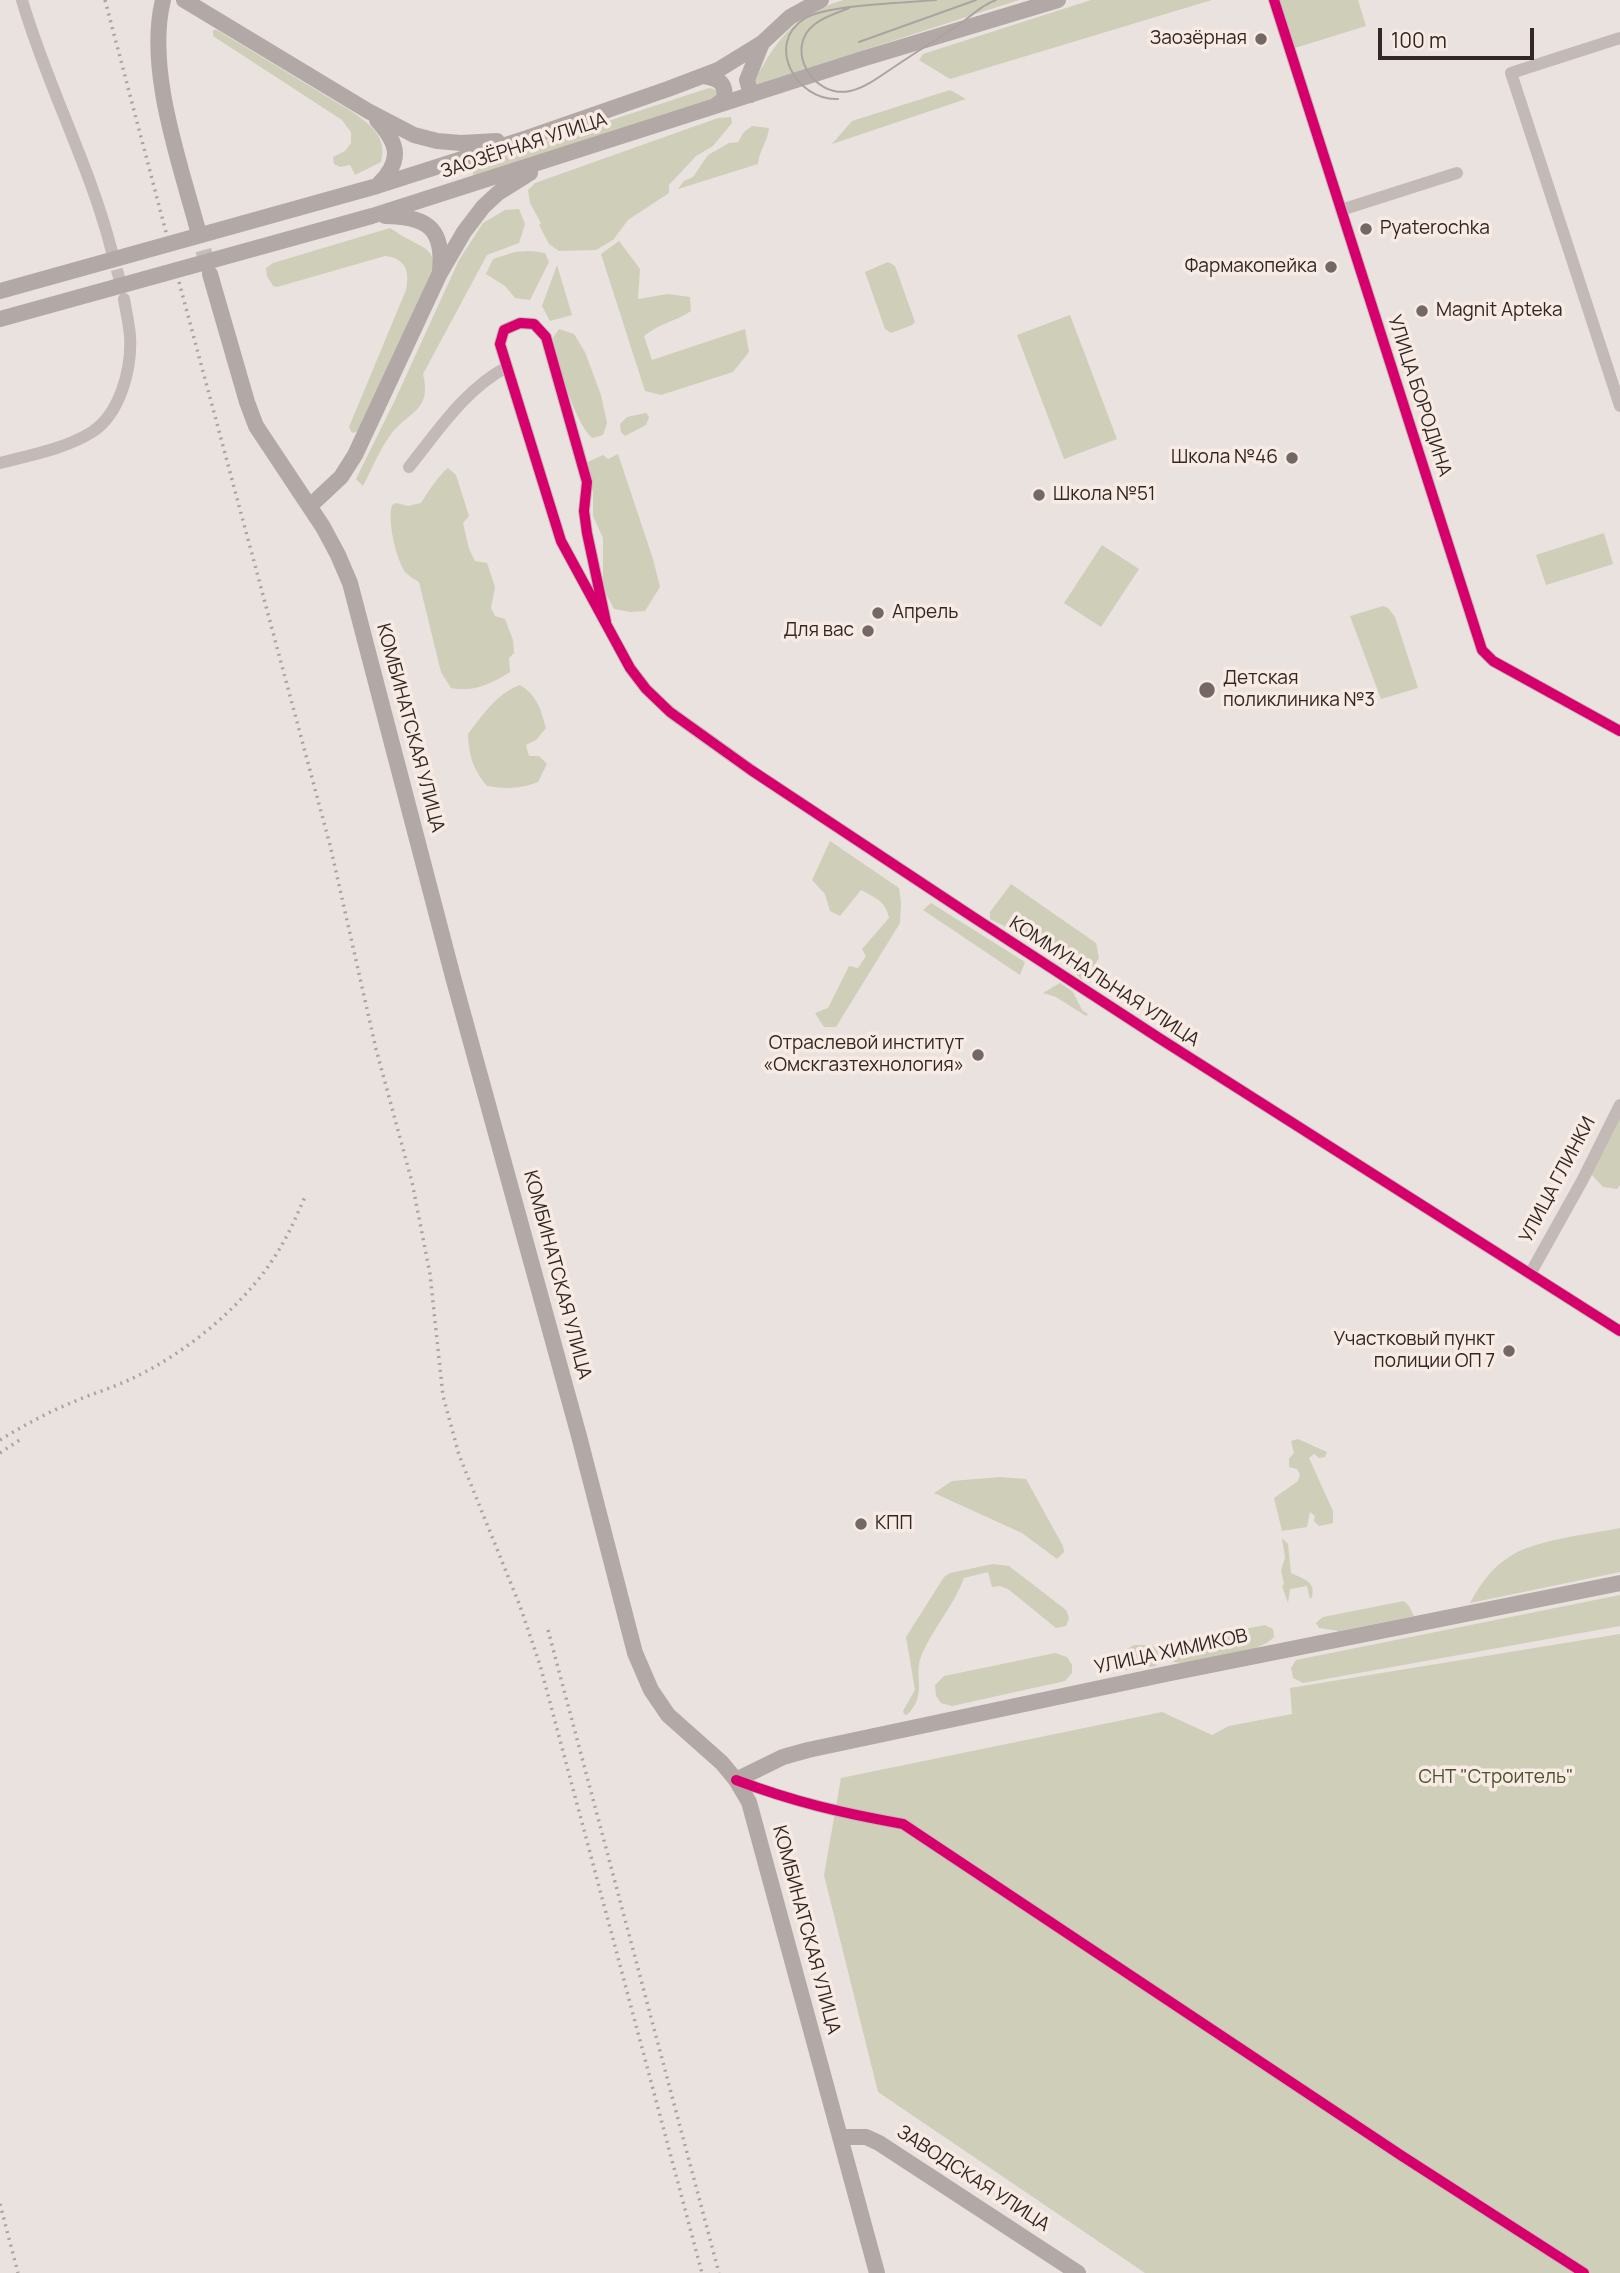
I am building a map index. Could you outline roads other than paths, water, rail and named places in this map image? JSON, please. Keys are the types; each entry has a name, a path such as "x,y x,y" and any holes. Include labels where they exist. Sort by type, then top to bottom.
{"main road":[{"path":"163,0 158,24 158,63 197,227"},
{"path":"184,0 368,111 414,135 437,141 474,143 527,138"},
{"name":"ЗАОЗЁРНАЯ УЛИЦА","path":"0,291 377,186 527,138 703,76 762,43 790,17 821,0"},
{"name":"ЗАОЗЁРНАЯ УЛИЦА","path":"0,319 372,216 1058,0"},
{"path":"751,95 747,80 762,43"},
{"path":"703,76 718,79 722,83 724,99 715,106"},
{"path":"368,111 390,134 396,155 393,167 377,186"},
{"path":"310,506 341,477 355,456 439,275 464,232 483,207 498,193 555,159"},
{"path":"372,216 410,217 424,222 434,231 440,244 439,275"},
{"name":"КОМБИНАТСКАЯ УЛИЦА","path":"210,274 256,426 310,506 338,555 350,583 453,977 642,1673 668,1715 722,1763 749,1802 877,2273"},
{"name":"УЛИЦА ХИМИКОВ","path":"736,1780 783,1758 833,1745 1166,1674 1620,1583"},
{"name":"ЗАВОДСКАЯ УЛИЦА","path":"840,2137 866,2137 879,2143 1078,2273"}],"street":[{"path":"22,0 36,47 82,162 112,252"},
{"name":"УЛИЦА БОРОДИНА","path":"1274,0 1482,650 1507,670 1620,731"},
{"path":"1620,38 1511,73 1620,406"},
{"path":"1341,211 1457,173"},
{"path":"0,463 60,446 90,433 112,412 125,379 129,358 130,338 124,299"},
{"name":"КОММУНАЛЬНАЯ УЛИЦА","path":"606,622 586,522 587,482 545,337 534,324 520,323 504,331 500,344 561,541 630,668 646,690 670,712 712,744 901,871 1161,1040 1620,1331"},
{"path":"409,467 462,401 490,376 507,366"},
{"name":"УЛИЦА ГЛИНКИ","path":"1530,1274 1582,1181 1620,1105"},
{"path":"736,1780 826,1810 903,1824 1402,2156 1584,2273"}],"tunnel":[{"path":"197,227 210,274"},
{"path":"112,252 123,292"}],"tram line":[{"path":"838,99 809,91 791,69 787,42 793,30 804,19 830,10 936,0"},
{"path":"859,42 976,0"},
{"path":"849,8 815,24 806,34 802,46 802,58 814,80 837,91 850,91 868,84 996,0"}],"railway":[{"path":"105,0 167,236"},
{"path":"179,282 330,845 376,1049 412,1182 430,1274 443,1396 459,1455 520,1606 540,1665 702,2273"},
{"path":"0,1440 53,1411 153,1368 197,1339 237,1303 271,1262 305,1197"},
{"path":"0,1453 21,1439"},
{"path":"548,1630 719,2273"},
{"path":"0,2204 18,2273"}],"place":[{"name":"Заозёрная","path":"1261,39"},
{"name":"Pyaterochka","path":"1366,229"},
{"name":"Фармакопейка","path":"1331,267"},
{"name":"Magnit Apteka","path":"1422,311"},
{"name":"Школа №46","path":"1292,458"},
{"name":"Школа №51","path":"1039,495"},
{"name":"Апрель","path":"878,613"},
{"name":"Для вас","path":"868,631"},
{"name":"Детская поликлиника №3","path":"1207,690"},
{"name":"Отраслевой институт «Омскгазтехнология»","path":"978,1055"},
{"name":"Участковый пункт полиции ОП 7","path":"1509,1351"},
{"name":"КПП","path":"861,1524"}],"park label":[{"name":"СНТ \"Строитель\"","path":"1496,1778"}]}
